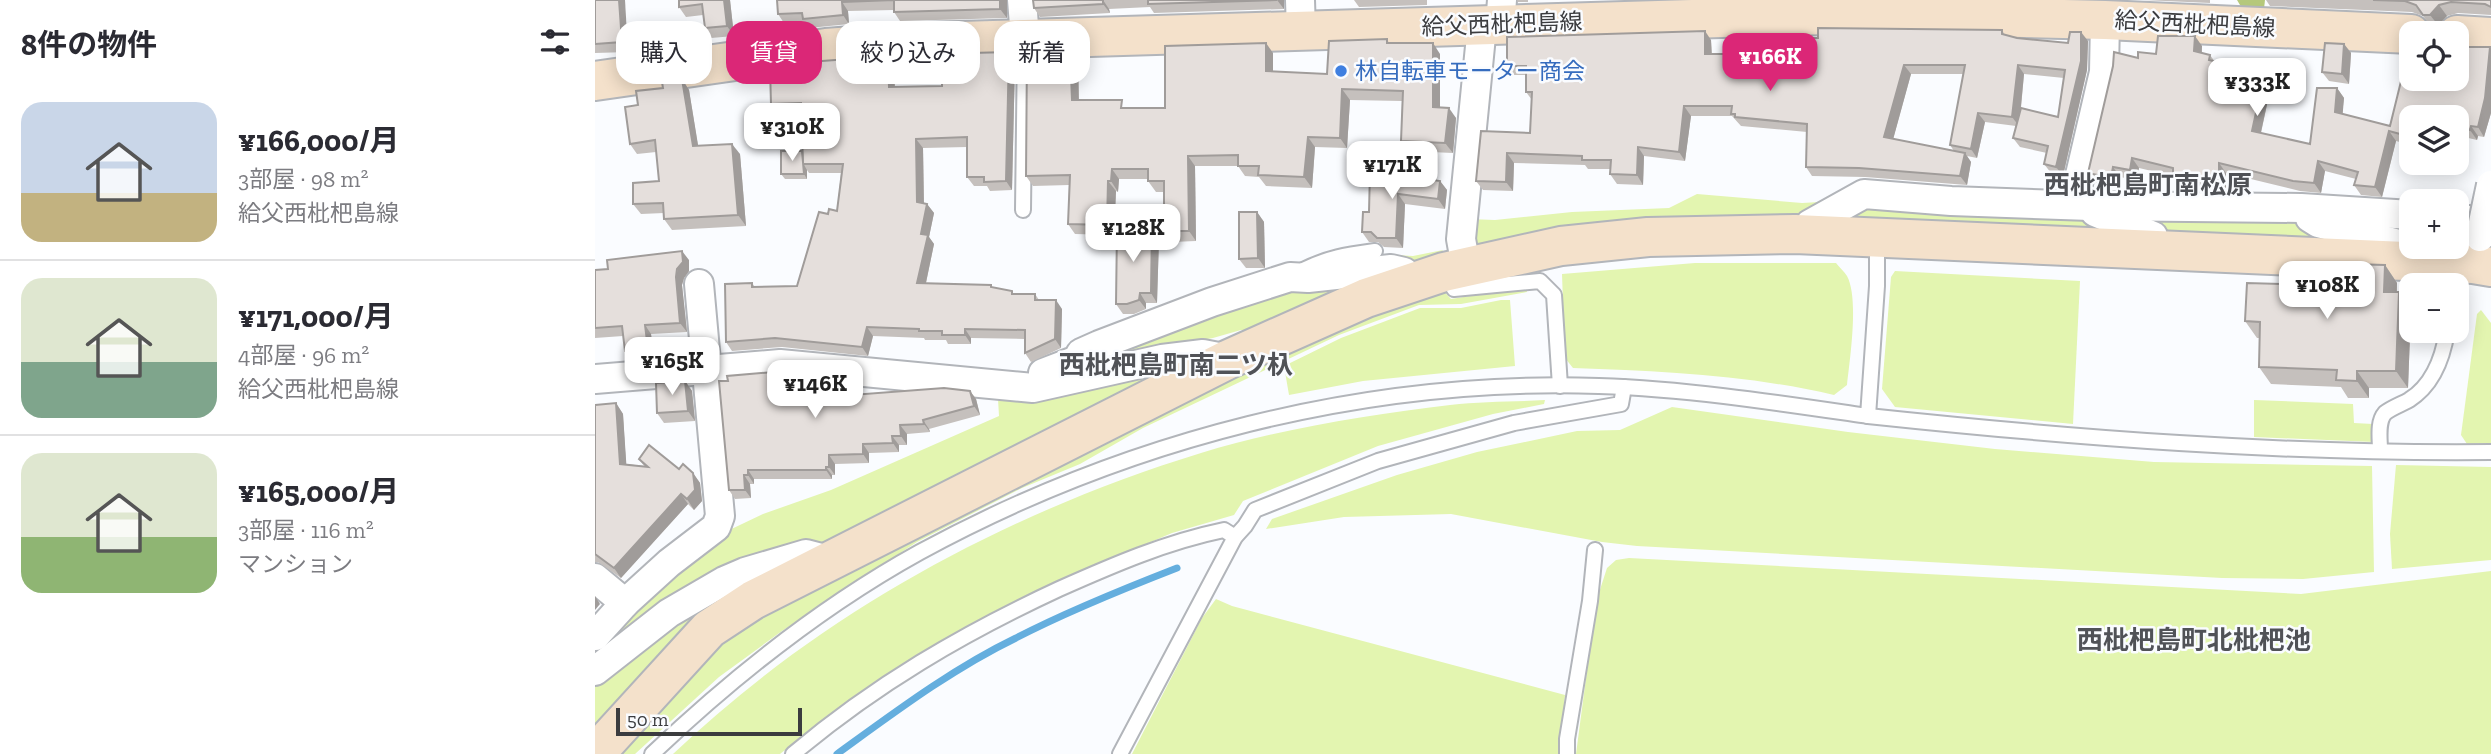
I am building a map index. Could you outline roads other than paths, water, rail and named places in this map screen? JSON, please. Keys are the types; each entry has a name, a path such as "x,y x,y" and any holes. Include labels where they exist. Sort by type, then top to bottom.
{"street":[{"path":"1022,0 1024,21"},
{"path":"2082,206 2104,72 2089,13"},
{"name":"給父西枇杷島線","path":"1090,33 1301,15 1648,19 1857,14 2089,13 2399,33"},
{"path":"1439,274 1461,239 1495,17"},
{"path":"2469,36 2491,37"},
{"name":"給父西枇杷島線","path":"595,81 826,48 994,39"},
{"path":"595,754 709,629 730,613 829,560 1229,359 1366,298 1439,274 1561,247 1648,237 1807,235 2402,261 2472,255 2491,185"},
{"path":"1807,235 1810,223 1864,194 1951,201 2082,206 2301,208 2399,214"},
{"path":"2082,206 2153,236 2155,250"},
{"path":"2301,208 2306,216 2318,223 2395,243 2401,249 2402,261"},
{"path":"1040,387 1039,374 1077,360 1081,353 1212,302 1290,277 1308,278 1391,270 1439,274"},
{"path":"595,636 625,603 669,563 716,527 720,516 699,284"},
{"path":"595,379 780,364 1033,388 1162,359 1203,354 1229,359"},
{"path":"595,671 669,613 724,581 806,554 829,560"},
{"path":"595,578 625,603"}],"lane":[{"path":"1023,210 1024,84"},
{"path":"1868,416 1877,286 1877,239"},
{"path":"1290,277 1324,260 1347,253 1375,251"},
{"path":"1439,274 1454,289 1540,281 1548,286 1554,295 1560,386"},
{"path":"2380,450 2380,424 2384,414 2412,398 2428,384 2440,360 2444,343"},
{"path":"1121,754 1235,537 1255,510 1329,479 1423,447 1545,416 1621,404 1624,387"},
{"path":"652,754 699,710 798,630 919,553 981,522 1151,451 1308,410 1395,396 1506,388 1624,387 1745,398 1868,416 2066,436 2226,446 2491,452"},
{"path":"793,754 854,706 926,657 1026,604 1178,540 1224,530 1235,537"},
{"path":"1567,754 1595,550"}],"waterway":[{"path":"837,754 924,692 992,650 1116,592 1177,568"}],"place":[{"name":"林自転車モーター商会","path":"1341,71"}],"district":[{"name":"西枇杷島町南松原","path":"2148,185"},
{"name":"西枇杷島町南二ツ杁","path":"1176,365"},
{"name":"西枇杷島町北枇杷池","path":"2194,640"}]}
